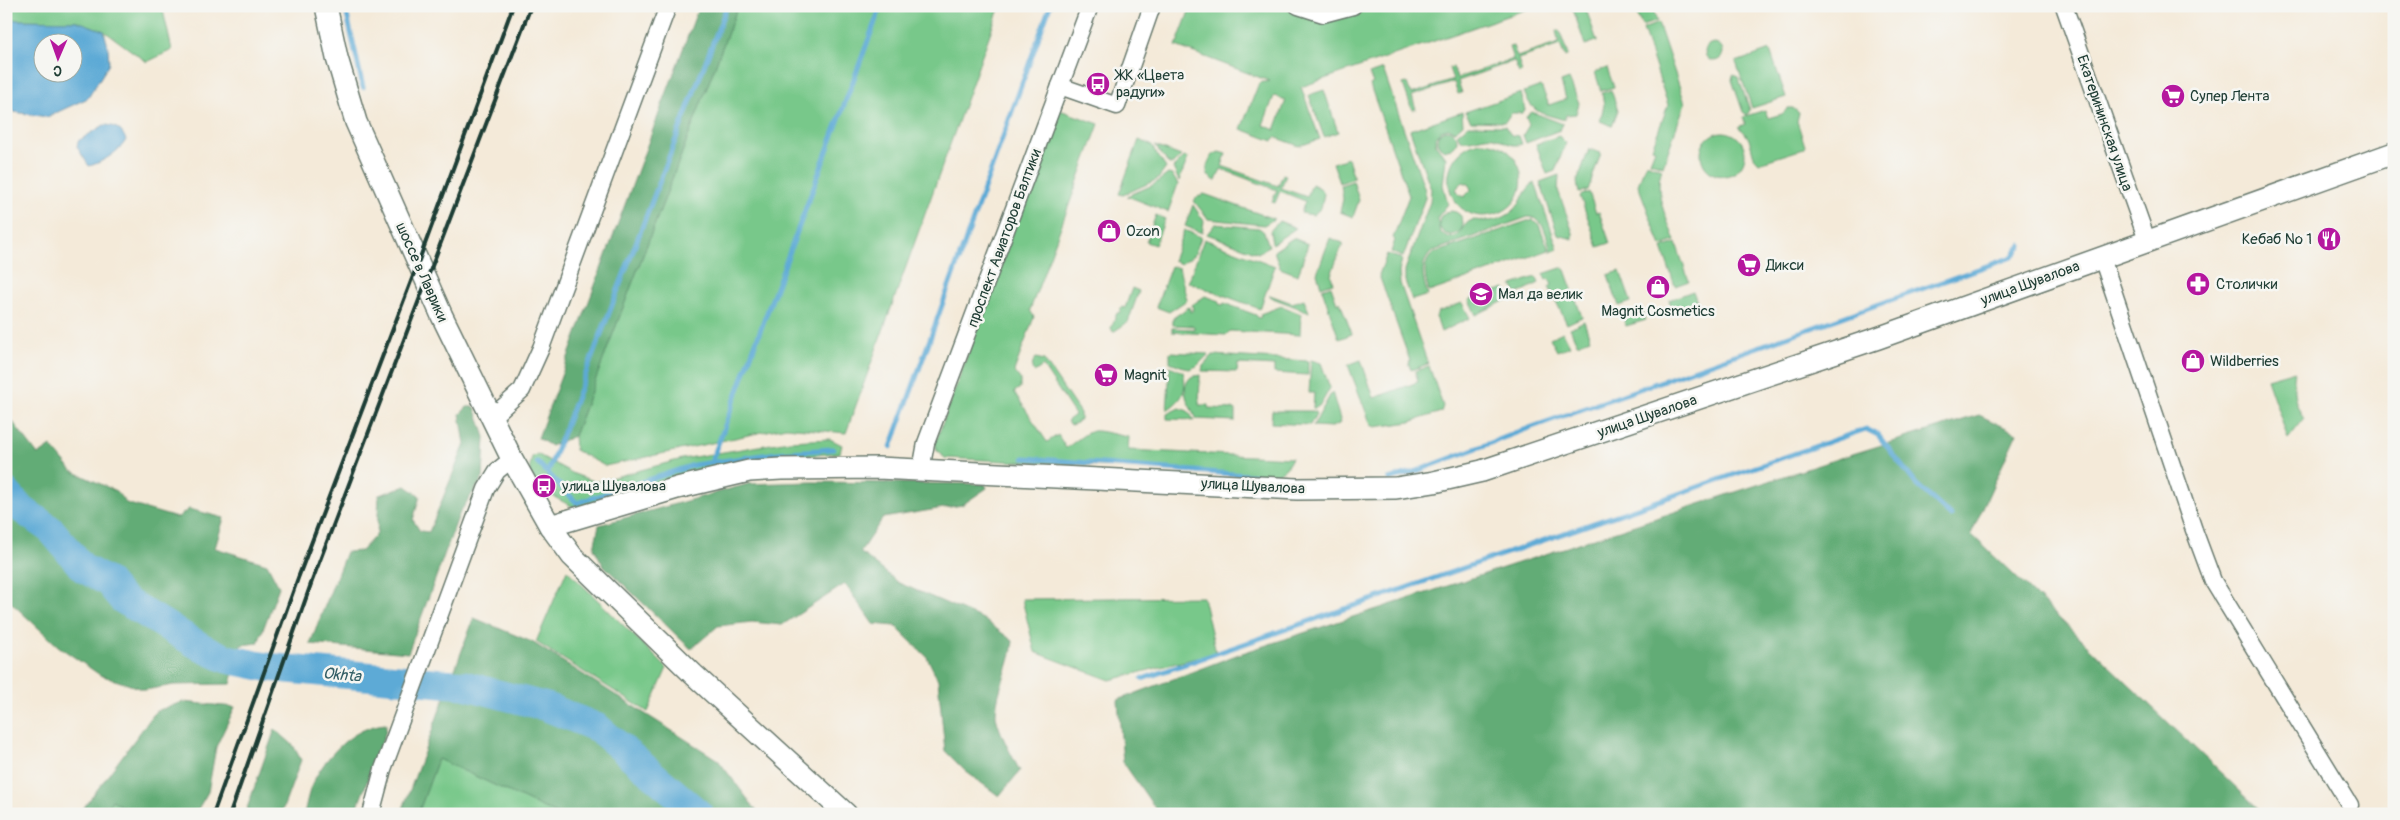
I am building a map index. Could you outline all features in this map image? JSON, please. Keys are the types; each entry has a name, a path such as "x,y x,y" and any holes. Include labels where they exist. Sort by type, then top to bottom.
{"street":[{"name":"шоссе в Лаврики","path":"326,6 336,58 356,122 442,316 512,459 550,526 572,556 693,674 846,814"},
{"path":"492,417 522,390 541,348 668,6"},
{"name":"проспект Авиаторов Балтики","path":"921,470 926,443 1090,6"},
{"path":"1060,86 1117,106 1152,6"},
{"path":"1298,6 1324,14 1353,6"},
{"name":"Екатерининская улица","path":"2064,6 2147,240"},
{"name":"улица Шувалова","path":"550,526 677,488 749,471 867,468 1297,489 1364,490 1434,482 1482,471 1660,412 2102,258 2147,240 2394,152"},
{"path":"2102,258 2194,530 2214,581 2350,805"},
{"path":"371,814 383,769 486,489 497,471 512,459"}],"green space":[{"path":"6,6 162,6 172,50 147,62 104,31 77,21 16,20 6,17"},
{"path":"699,6 738,6 574,436 551,446 538,438"},
{"path":"738,6 1000,6 846,433 786,427 605,466 575,450 574,436"},
{"path":"1191,6 1280,6 1319,20 1329,21 1371,6 1536,6 1301,87 1320,139 1299,146 1275,137 1273,141 1241,129 1259,83 1269,81 1176,46","holes":["1274,96 1286,100 1275,130 1263,125"]},
{"path":"1572,6 1585,6 1597,41 1585,45"},
{"path":"1633,6 1652,6 1657,21 1642,26"},
{"path":"1658,23 1685,103 1663,166 1650,162 1655,149 1652,148 1668,105 1643,29"},
{"path":"1559,30 1568,55 1565,57 1560,45 1518,59 1522,72 1519,73 1514,61 1458,81 1462,93 1458,94 1454,82 1412,96 1416,109 1412,110 1403,84 1407,83 1411,94 1453,80 1449,68 1453,67 1457,78 1513,59 1509,47 1513,46 1517,57 1559,43 1556,31"},
{"path":"1710,43 1718,43 1723,48 1721,59 1710,61 1705,56 1705,48"},
{"path":"1770,50 1786,97 1752,108 1736,62"},
{"path":"1607,68 1614,87 1601,91 1595,72"},
{"path":"1383,69 1425,190 1425,198 1403,257 1391,252 1395,240 1393,238 1409,196 1370,85 1373,83 1369,74"},
{"path":"1733,75 1738,77 1750,110 1747,115 1743,112 1732,80"},
{"path":"1569,79 1579,103 1576,114 1566,115 1564,120 1540,112 1527,100 1524,92 1541,86 1549,105 1566,99 1561,82"},
{"path":"1324,90 1338,132 1324,137 1309,95"},
{"path":"1611,90 1618,110 1612,126 1600,121 1604,105 1602,93"},
{"path":"1521,93 1525,110 1522,113 1511,113 1505,122 1471,121 1465,112"},
{"path":"1788,108 1793,108 1799,113 1797,121 1805,146 1803,149 1759,163 1754,155 1750,141 1738,127 1745,124 1743,117 1765,110 1768,118 1782,114"},
{"path":"1057,109 1099,124 1030,310 1034,317 1014,371 1020,379 1020,388 1014,392 1047,442 1058,435 1066,448 1086,434 1096,431 1129,437 1128,450 1292,458 1286,468 1277,475 945,458 937,451 935,444"},
{"path":"1462,112 1463,124 1455,131 1448,128 1441,130 1435,138 1436,145 1446,158 1443,185 1448,204 1437,218 1440,232 1446,236 1455,237 1470,221 1490,221 1505,217 1517,207 1528,188 1535,183 1558,249 1551,252 1542,225 1534,218 1528,217 1433,251 1425,261 1423,272 1428,295 1412,300 1405,281 1405,270 1430,202 1431,189 1410,130"},
{"path":"1532,112 1563,124 1560,130 1526,143 1523,135 1529,125 1526,117"},
{"path":"1468,125 1505,126 1511,135 1519,136 1522,144 1514,145 1494,137 1461,140 1457,134"},
{"path":"1447,130 1454,133 1457,140 1454,147 1447,150 1440,147 1437,140 1440,133"},
{"path":"1727,132 1739,138 1744,145 1744,163 1739,170 1732,175 1719,176 1707,170 1702,163 1701,150 1707,138 1714,133"},
{"path":"1559,136 1566,143 1555,171 1547,174 1536,144"},
{"path":"1139,140 1151,145 1166,168 1158,179 1123,195 1119,194"},
{"path":"1479,142 1496,144 1508,152 1517,162 1521,174 1521,187 1516,199 1507,209 1492,215 1476,215 1464,210 1454,200 1450,188 1449,174 1453,161 1463,150","holes":["1463,182 1469,184 1471,190 1464,197 1459,195 1456,189"]},
{"path":"1155,146 1181,156 1173,164 1169,164"},
{"path":"1589,149 1601,153 1588,190 1579,193 1577,182"},
{"path":"1219,152 1226,154 1222,166 1278,186 1283,174 1286,175 1281,188 1307,197 1312,184 1320,188 1324,194 1321,208 1313,215 1301,213 1305,201 1280,191 1275,203 1272,202 1277,190 1221,169 1216,181 1212,179 1207,173 1208,162 1212,155"},
{"path":"1184,157 1188,158 1179,181 1173,168"},
{"path":"1348,158 1354,178 1340,183 1333,163"},
{"path":"1646,163 1662,169 1659,187 1660,196 1675,241 1661,246 1638,185"},
{"path":"1168,174 1172,175 1178,184 1168,212 1127,196 1153,185"},
{"path":"1559,175 1558,190 1573,233 1573,239 1558,235 1540,182"},
{"path":"1353,181 1359,200 1353,217 1340,212 1343,199 1341,185"},
{"path":"1589,192 1596,213 1599,212 1610,243 1598,247 1580,196"},
{"path":"1204,194 1274,219 1264,225 1208,219 1194,201 1197,197"},
{"path":"1193,205 1204,221 1202,233 1185,226"},
{"path":"1451,211 1460,214 1463,223 1460,232 1451,235 1442,232 1439,223 1442,214"},
{"path":"1156,215 1165,219 1155,245 1146,242"},
{"path":"1533,219 1539,225 1549,250 1429,292 1425,271 1427,261 1434,253"},
{"path":"1279,221 1296,228 1272,244 1270,231"},
{"path":"1215,224 1259,228 1264,232 1269,246 1258,253 1207,234"},
{"path":"1184,230 1201,237 1195,254 1181,264 1173,261"},
{"path":"1293,238 1308,244 1298,275 1280,268 1274,251"},
{"path":"1330,238 1343,243 1331,275 1333,283 1321,287 1317,273"},
{"path":"1204,239 1275,266 1260,309 1188,282"},
{"path":"1676,243 1689,281 1675,286 1662,248"},
{"path":"1387,254 1402,259 1399,272 1400,283 1428,364 1411,370 1408,362 1410,361 1379,275"},
{"path":"1171,266 1179,268 1187,300 1169,312 1156,307"},
{"path":"1564,267 1582,317 1567,324 1549,287 1552,285 1543,274"},
{"path":"1620,271 1631,302 1619,306 1608,275"},
{"path":"1536,277 1539,283 1517,294 1512,285"},
{"path":"1331,286 1337,303 1340,302 1352,334 1339,339 1322,289"},
{"path":"1132,288 1139,291 1128,322 1113,332 1111,328 1117,313 1119,313 1122,307 1125,308"},
{"path":"1505,288 1510,298 1476,315 1469,300"},
{"path":"1693,291 1697,302 1673,310 1669,300"},
{"path":"1270,295 1292,303 1304,299 1309,312 1270,297"},
{"path":"1205,296 1220,301 1219,304 1223,305 1224,303 1256,315 1258,318 1261,317 1260,314 1282,306 1301,314 1300,335 1230,331 1226,335 1172,332 1172,328 1194,329 1194,326 1173,325 1173,318 1189,307 1191,312 1193,310 1192,305"},
{"path":"1462,303 1470,318 1441,332 1436,317 1438,312"},
{"path":"1642,309 1646,320 1626,326 1622,316"},
{"path":"1584,321 1590,339 1577,344 1570,328"},
{"path":"1563,332 1570,346 1557,351 1550,338"},
{"path":"1170,352 1209,354 1197,366 1189,369 1170,362"},
{"path":"1213,355 1308,361 1308,375 1274,373 1274,366 1238,364 1237,372 1202,371 1203,366"},
{"path":"1036,358 1044,360 1080,413 1080,419 1077,423 1070,425 1067,421 1075,415 1043,366 1034,372 1032,369"},
{"path":"1311,360 1321,363 1330,388 1321,404 1316,408 1313,408 1314,393 1309,393"},
{"path":"1361,360 1374,398 1418,382 1415,371 1429,366 1443,406 1441,412 1410,422 1375,427 1371,425 1348,365"},
{"path":"1170,366 1183,372 1185,385 1180,399 1167,410"},
{"path":"2295,371 2295,396 2304,419 2288,439 2267,379"},
{"path":"1200,375 1199,405 1208,405 1208,408 1235,409 1235,421 1197,419 1186,398 1185,387 1191,377"},
{"path":"1332,392 1341,423 1332,427 1313,426"},
{"path":"467,407 475,407 485,437 483,478 460,512 408,653 310,644 346,552 361,551 377,534 379,495 406,486 420,496 413,520 420,531 429,532 465,444 460,414"},
{"path":"1179,408 1188,411 1194,420 1167,419 1167,414"},
{"path":"1272,411 1314,411 1316,414 1310,425 1271,423"},
{"path":"6,413 38,455 51,446 72,471 116,491 126,503 177,518 189,509 224,518 215,548 267,564 279,587 258,643 241,645 231,684 174,685 145,690 100,675 58,646 6,598"},
{"path":"1979,415 2017,433 1971,534 2264,814 1159,814 1123,762 1118,700 1239,654 1846,456"},
{"path":"830,439 842,445 840,453 753,460 577,509 542,489 532,479 530,471 532,457 537,454 574,474 596,482 682,459 789,441"},
{"path":"812,482 985,484 987,488 962,505 883,518 860,552 899,583 983,619 1013,641 1010,659 997,704 996,718 1020,771 999,796 965,771 945,751 938,680 927,657 895,626 873,624 845,584 782,625 752,622 718,626 691,649 603,565 594,548 599,525 748,484"},
{"path":"567,570 667,668 648,712 536,642"},
{"path":"1203,597 1216,653 1110,680 1035,652 1022,599"},
{"path":"474,618 532,642 718,760 759,814 557,814 438,759 418,814 401,814"},
{"path":"183,702 235,707 216,747 208,792 195,814 133,814 112,800 106,814 79,814 156,711"},
{"path":"386,724 386,731 355,814 304,814 311,787 332,754 362,730"},
{"path":"275,729 293,745 301,760 281,814 245,814"},
{"path":"438,759 557,814 418,814"},
{"path":"112,800 133,814 106,814"}],"water":[{"path":"6,17 16,20 77,21 104,31 108,47 109,64 88,98 47,117 14,112 6,101"},
{"path":"104,125 118,129 123,133 126,140 110,156 89,166 77,147 78,141"}],"waterway":[{"path":"345,6 363,87"},
{"path":"548,472 727,6"},
{"path":"711,463 881,6"},
{"path":"891,447 1050,6"},
{"path":"1389,479 1417,471 1532,427 2012,257 2021,245"},
{"path":"1142,679 1866,429 1878,435 1916,484 1951,516"},
{"path":"537,462 577,503 694,465 777,453 833,449"},
{"path":"1024,458 1286,478"},
{"name":"Okhta","path":"6,492 20,508 51,530 83,568 108,582 122,599 203,648 227,659 266,667 464,685 547,707 598,728 699,814"}],"railway":[{"path":"213,814 298,578 513,6"},
{"path":"230,814 312,581 531,6"}],"place":[{"name":"ЖК «Цвета радуги»","path":"1098,84"},
{"name":"Супер Лента","path":"2173,96"},
{"name":"Ozon","path":"1109,231"},
{"name":"Кебаб № 1","path":"2329,239"},
{"name":"Дикси","path":"1749,265"},
{"name":"Столички","path":"2198,284"},
{"name":"Magnit Cosmetics","path":"1658,287"},
{"name":"Мал да велик","path":"1481,294"},
{"name":"Wildberries","path":"2193,361"},
{"name":"Magnit","path":"1106,375"},
{"name":"улица Шувалова","path":"544,486"}]}
